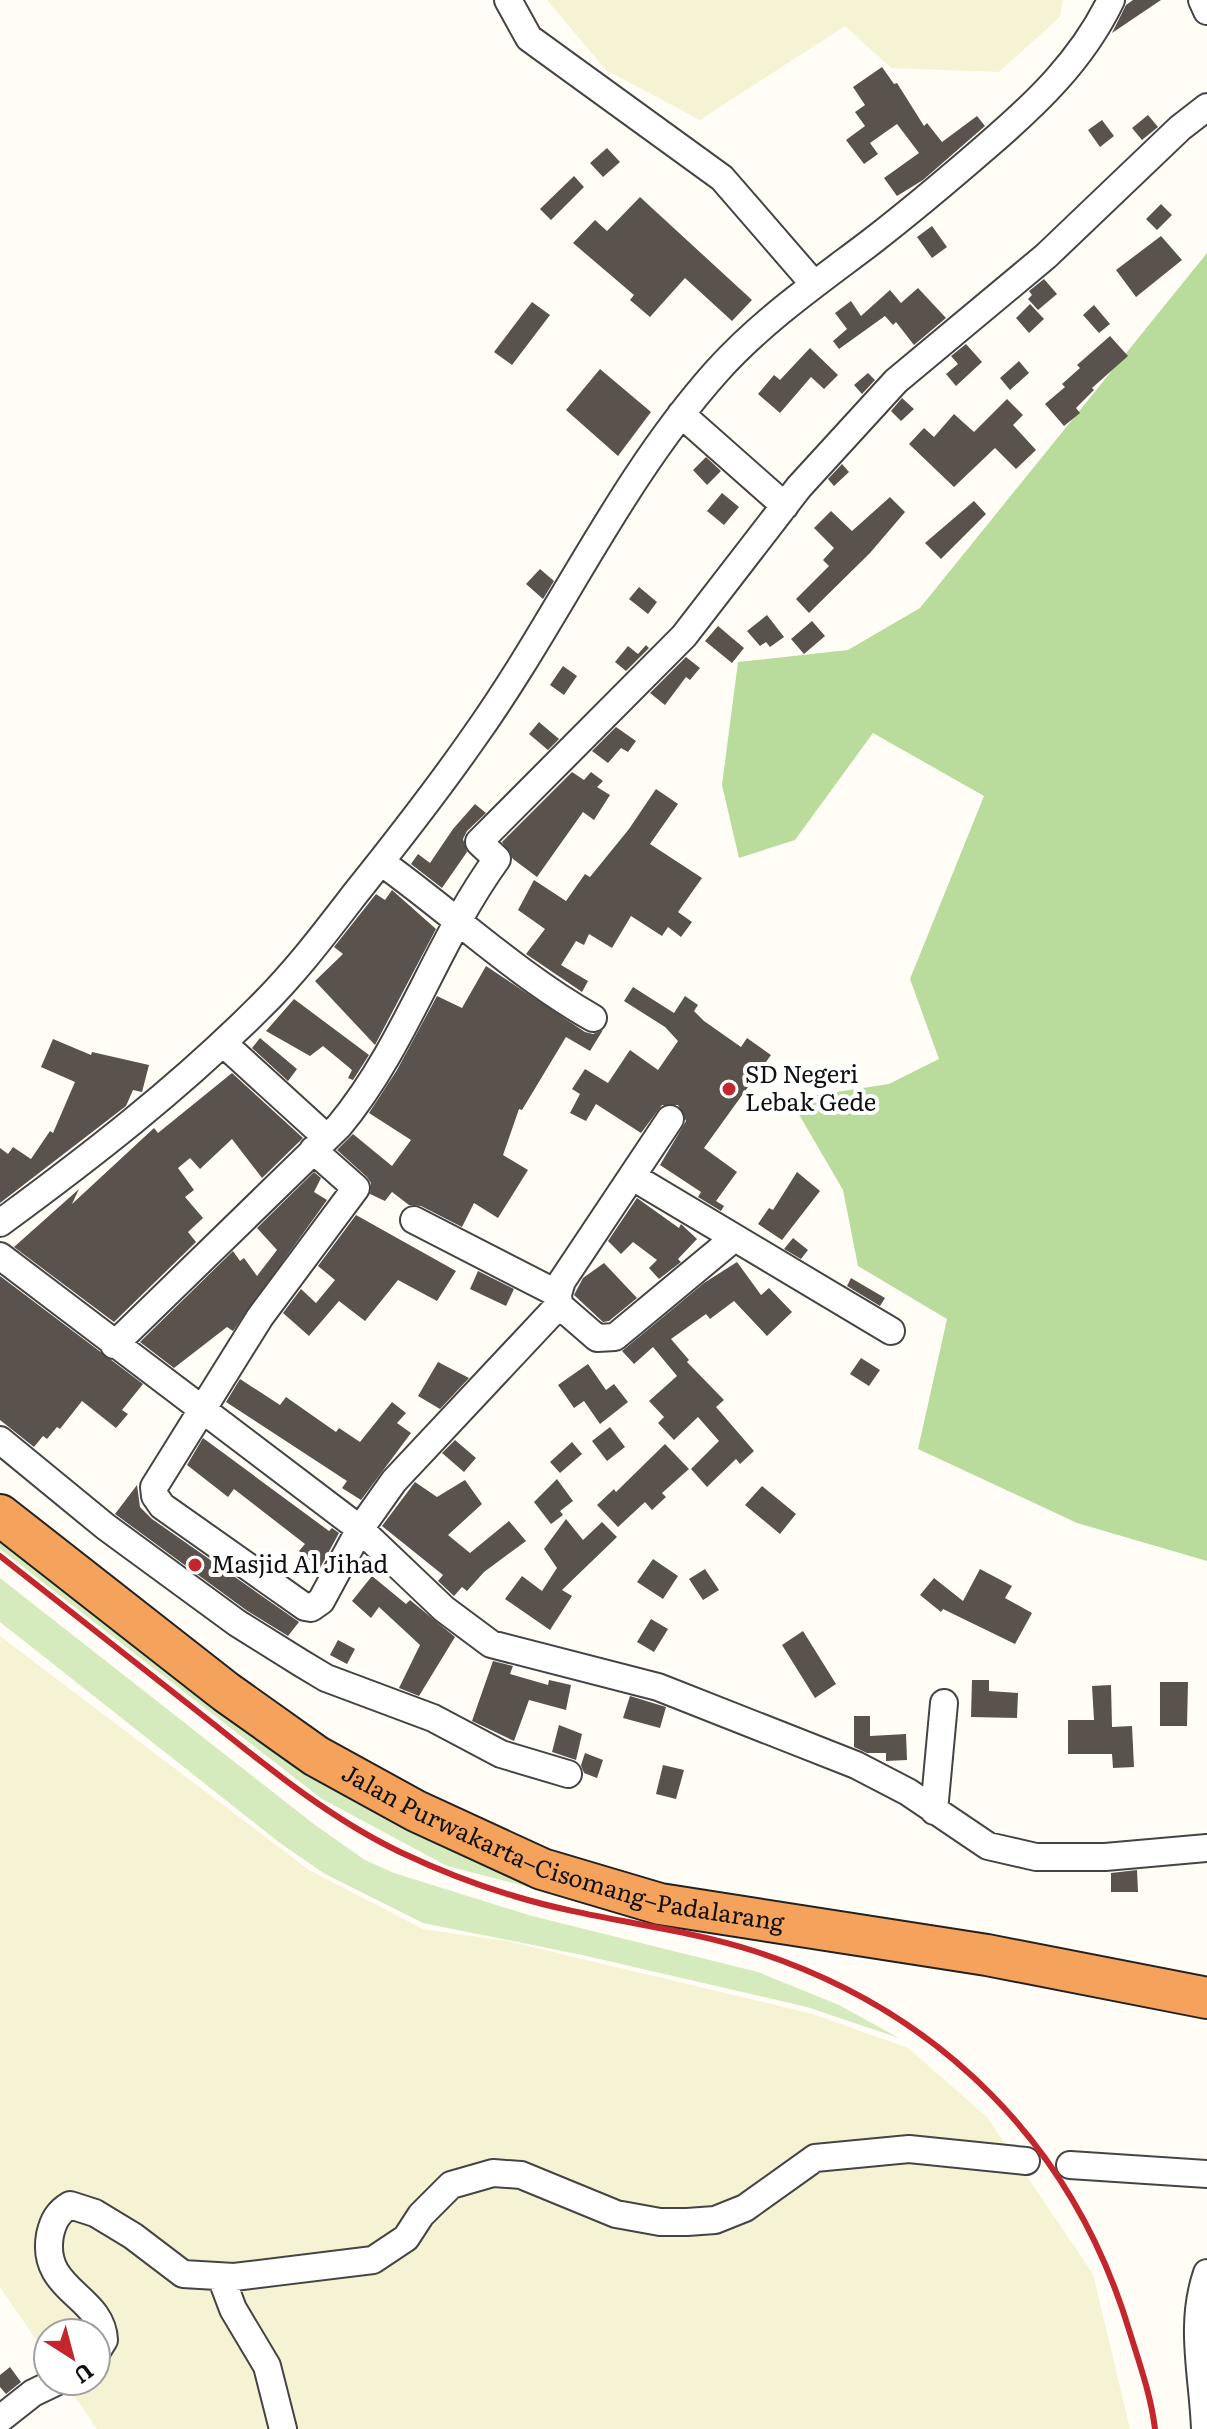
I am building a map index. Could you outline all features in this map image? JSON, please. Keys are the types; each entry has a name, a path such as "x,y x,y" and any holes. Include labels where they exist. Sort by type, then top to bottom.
{"highway":[{"name":"Jalan Purwakarta–Cisomang–Padalarang","path":"0,1515 226,1692 316,1756 416,1811 542,1869 660,1904 987,1955 1207,1998"}],"street":[{"path":"508,0 529,38 722,178 813,283"},
{"path":"0,1223 67,1174 223,1043 262,1006 381,862 472,741 533,649 613,513 681,414 740,346 813,283 932,194 1052,87 1080,52 1111,0"},
{"path":"1202,0 1207,11"},
{"path":"114,1345 319,1144 378,1075 458,919 497,859 479,842 684,636 799,487 896,381 1046,256 1180,128 1207,107"},
{"path":"681,414 785,506"},
{"path":"381,862 458,919 539,986 593,1018"},
{"path":"223,1043 319,1144 356,1188 260,1317 154,1487 155,1496 162,1506 311,1608 321,1601 360,1529 414,1458 558,1300 562,1281 670,1119"},
{"path":"633,1177 891,1331"},
{"path":"414,1220 558,1300 597,1338 615,1337 733,1239"},
{"path":"0,1256 360,1529 444,1609 491,1644 658,1687 856,1765 988,1846 1036,1857 1105,1857 1207,1848"},
{"path":"0,1440 106,1527 237,1623 326,1678 433,1718 501,1754 568,1774"},
{"path":"934,1811 944,1703"},
{"path":"97,2317 60,2282 50,2262 51,2232 63,2209 76,2205 95,2213 183,2274 221,2277 373,2260 406,2238 421,2215 451,2185 493,2173 521,2175 616,2214 660,2222 687,2222 715,2220 745,2208 815,2158 909,2149 1026,2161"},
{"path":"1070,2165 1207,2174"},
{"path":"1205,2429 1196,2330 1199,2295 1207,2273"},
{"path":"221,2277 233,2309 267,2366 283,2429"},
{"path":"0,2419 32,2394"}],"shaded area":[{"path":"547,0 1063,0 1060,17 999,72 891,68 845,26 700,120 606,70"},
{"path":"0,1636 309,1870 423,1929 507,1941 813,2014 908,2048 987,2117 1093,2274 1130,2429 97,2429 75,2397 112,2397 112,2317 32,2317 32,2334 0,2287"}],"green space":[{"path":"1207,253 1207,1561 1077,1523 918,1449 947,1319 858,1266 843,1190 790,1099 889,1084 939,1059 910,979 984,796 873,733 795,840 739,858 722,785 738,662 848,650 920,608"},
{"path":"0,1534 331,1784 422,1837 501,1871 653,1919 447,1866 322,1799 0,1549"},
{"path":"0,1578 315,1825 365,1860 394,1873 532,1916 758,1972 839,2005 899,2038 807,2007 582,1955 423,1923 325,1874 280,1843 0,1622"}],"building":[{"path":"1133,0 1161,0 1112,33 1126,5"},
{"path":"882,67 894,84 897,83 924,126 927,123 942,142 977,116 985,126 923,180 897,196 884,178 919,153 897,124 870,143 878,154 864,164 846,140 865,126 855,112 865,105 853,87"},
{"path":"1148,115 1158,127 1142,140 1132,128"},
{"path":"1102,120 1114,136 1100,147 1088,130"},
{"path":"607,148 620,162 603,177 590,163"},
{"path":"574,176 584,187 551,220 540,209"},
{"path":"640,197 752,300 732,321 685,278 650,317 630,300 634,295 573,243 595,220 607,231"},
{"path":"1161,204 1172,215 1157,230 1146,219"},
{"path":"932,226 947,247 932,258 917,237"},
{"path":"1161,236 1182,260 1136,297 1116,270"},
{"path":"1044,279 1057,294 1038,310 1028,299 1032,295 1029,291"},
{"path":"918,288 946,318 914,345 896,322 893,325 885,316 839,349 833,341 847,329 835,313 851,301 861,316 890,290 901,303"},
{"path":"532,302 550,315 512,365 494,352"},
{"path":"1030,304 1044,319 1029,333 1016,318"},
{"path":"1094,305 1110,324 1099,333 1083,315"},
{"path":"1110,336 1128,356 1092,388 1094,390 1076,408 1080,413 1064,426 1045,404 1065,387 1062,384 1080,368 1077,365"},
{"path":"966,344 982,362 956,386 946,374 958,364 951,356"},
{"path":"810,348 838,375 824,389 811,377 780,413 758,394 774,375 780,380"},
{"path":"1019,361 1029,373 1010,390 1000,378"},
{"path":"600,369 651,412 618,456 566,410"},
{"path":"868,373 875,380 862,394 854,385"},
{"path":"902,398 914,409 901,421 891,411"},
{"path":"1007,399 1023,415 1013,425 1036,450 1016,469 995,448 954,487 909,444 924,428 934,437 954,414 974,432"},
{"path":"706,457 721,471 707,485 693,470"},
{"path":"842,464 849,472 834,486 828,479"},
{"path":"722,493 739,507 724,525 707,511"},
{"path":"890,497 905,512 870,553 809,613 796,599 829,566 823,560 834,548 814,528 831,511 852,531"},
{"path":"974,501 986,514 941,559 925,543"},
{"path":"540,569 554,581 543,599 526,584"},
{"path":"639,587 657,602 648,614 629,599"},
{"path":"767,615 784,637 770,647 766,642 760,646 747,631"},
{"path":"812,621 825,636 804,654 791,639"},
{"path":"718,626 744,648 732,663 705,641"},
{"path":"646,645 649,648 626,671 615,662 628,646 638,654"},
{"path":"686,657 700,668 690,680 686,677 665,705 650,693"},
{"path":"563,666 577,676 564,695 550,685"},
{"path":"539,722 559,739 548,750 529,734"},
{"path":"616,727 636,741 628,752 621,748 608,763 592,751"},
{"path":"572,772 584,780 591,772 603,781 597,787 610,795 594,820 583,812 537,877 513,859 502,842"},
{"path":"656,789 678,804 650,844 702,878 678,912 692,922 681,937 668,927 662,936 631,916 612,948 589,934 584,945 576,941 561,965 588,981 582,992 526,954 545,929 518,910 534,880 566,901 585,874 590,877 629,829"},
{"path":"475,804 486,813 467,831 463,839 467,852 442,888 411,864 418,854 430,863"},
{"path":"392,890 436,929 375,1045 315,981 343,954 334,947 376,894 385,900"},
{"path":"486,966 585,1032 593,1034 603,1030 590,1051 566,1037 522,1110 519,1109 503,1155 528,1170 498,1218 474,1203 462,1227 421,1206 409,1205 392,1192 385,1201 370,1194 371,1183 367,1177 337,1150 353,1134 392,1166 411,1140 369,1113 397,1070 437,996 462,1008"},
{"path":"633,987 674,1013 685,996 698,1005 694,1011 704,1021 741,1047 747,1038 771,1055 704,1148 737,1172 716,1201 724,1206 721,1211 698,1197 701,1192 660,1165 686,1121 678,1105 662,1105 641,1133 596,1104 586,1121 570,1113 580,1094 572,1089 585,1069 608,1083 630,1050 658,1070 678,1041 665,1027 624,1001"},
{"path":"294,999 369,1055 353,1080 348,1078 352,1070 323,1046 310,1056 266,1031"},
{"path":"260,1038 297,1069 288,1081 252,1048"},
{"path":"53,1039 91,1055 92,1052 149,1065 142,1092 133,1090 126,1106 0,1203 0,1148 8,1154 13,1147 31,1159 50,1131 53,1133 75,1082 41,1067"},
{"path":"232,1073 303,1138 262,1178 232,1139 200,1169 190,1158 178,1168 194,1190 185,1197 203,1218 188,1232 196,1242 114,1322 14,1247 79,1189 72,1204 154,1128 158,1133"},
{"path":"314,1172 321,1178 314,1192 327,1200 233,1331 227,1327 174,1368 140,1342 233,1251 240,1261 244,1258 257,1276 277,1250 257,1228"},
{"path":"797,1172 820,1191 782,1240 758,1224 769,1208 773,1210"},
{"path":"637,1198 679,1228 681,1224 697,1239 678,1259 681,1262 659,1279 649,1268 657,1260 633,1242 621,1254 608,1241"},
{"path":"356,1215 456,1271 437,1301 398,1280 365,1321 339,1301 309,1336 283,1313 301,1289 316,1303 335,1280 318,1266"},
{"path":"793,1238 808,1250 801,1259 784,1249"},
{"path":"737,1262 761,1295 769,1288 792,1312 767,1336 734,1301 710,1319 706,1314 671,1339 689,1360 687,1362 724,1400 716,1407 754,1451 740,1464 736,1459 707,1487 691,1469 719,1441 698,1417 674,1440 658,1423 664,1417 649,1401 677,1376 653,1347 634,1364 622,1351 704,1283"},
{"path":"604,1263 637,1298 609,1321 603,1322 574,1295 583,1278"},
{"path":"478,1271 514,1289 506,1306 470,1289"},
{"path":"0,1276 143,1384 122,1410 128,1414 116,1428 82,1401 60,1429 57,1427 47,1439 43,1436 34,1447 0,1420"},
{"path":"851,1278 885,1298 880,1306 847,1286"},
{"path":"861,1358 880,1370 869,1386 850,1374"},
{"path":"438,1362 469,1378 440,1409 418,1396"},
{"path":"588,1364 606,1390 614,1384 628,1402 600,1424 584,1401 574,1408 558,1385"},
{"path":"240,1379 280,1405 286,1397 336,1432 339,1428 360,1442 392,1402 406,1413 397,1423 411,1433 361,1500 342,1488 347,1481 226,1402"},
{"path":"610,1427 625,1447 607,1461 592,1441"},
{"path":"203,1438 329,1531 332,1528 339,1533 320,1568 299,1551 305,1544 234,1489 228,1497 187,1465"},
{"path":"455,1440 476,1458 464,1472 442,1453"},
{"path":"572,1442 582,1454 560,1473 550,1462"},
{"path":"665,1444 689,1469 662,1493 666,1497 652,1510 645,1502 618,1527 597,1505 614,1489 616,1492"},
{"path":"557,1479 573,1501 560,1511 563,1515 551,1524 534,1502"},
{"path":"465,1480 482,1504 448,1535 470,1553 509,1521 526,1541 484,1572 467,1591 462,1587 454,1596 438,1581 443,1575 382,1526 415,1482 437,1497"},
{"path":"137,1485 140,1507 152,1519 299,1622 288,1636 246,1610 115,1514"},
{"path":"762,1486 796,1514 780,1534 745,1505"},
{"path":"566,1519 583,1540 602,1522 617,1537 562,1590 572,1596 550,1630 505,1599 522,1576 542,1591 557,1568 544,1549"},
{"path":"653,1559 678,1576 663,1599 637,1582"},
{"path":"705,1569 719,1590 703,1600 689,1579"},
{"path":"980,1569 1012,1586 1005,1598 1032,1613 1015,1644 943,1609 941,1612 920,1595 934,1578 963,1601"},
{"path":"372,1576 406,1604 410,1600 455,1637 419,1696 399,1688 420,1645 379,1607 371,1618 352,1601"},
{"path":"651,1619 668,1629 654,1652 637,1642"},
{"path":"803,1631 836,1684 815,1698 782,1645"},
{"path":"338,1640 355,1649 347,1664 330,1655"},
{"path":"493,1661 513,1666 510,1674 548,1685 549,1680 571,1685 566,1710 529,1700 514,1741 472,1721"},
{"path":"972,1680 989,1680 989,1691 1018,1693 1017,1718 971,1717"},
{"path":"1160,1682 1188,1682 1187,1726 1160,1726"},
{"path":"1111,1685 1112,1727 1132,1726 1134,1767 1113,1768 1112,1754 1068,1754 1068,1720 1094,1720 1092,1686"},
{"path":"630,1696 666,1707 660,1728 623,1718"},
{"path":"854,1716 870,1716 870,1736 906,1734 907,1760 886,1761 886,1753 867,1753 854,1747"},
{"path":"559,1725 582,1734 576,1760 552,1752"},
{"path":"585,1753 603,1760 597,1778 584,1773 581,1765"},
{"path":"663,1765 684,1770 676,1799 656,1794"},
{"path":"1137,1870 1138,1892 1111,1892 1111,1873"},
{"path":"10,2367 21,2382 6,2394 0,2387 0,2375"}],"railway":[{"path":"0,1556 279,1775 325,1809 374,1839 442,1870 514,1896 695,1935 754,1951 821,1977 883,2010 940,2049 991,2094 1035,2145 1074,2202 1105,2265 1130,2333 1155,2429"}],"place":[{"name":"SD Negeri Lebak Gede","path":"729,1089"},
{"name":"Masjid Al Jihad","path":"195,1565"}]}
